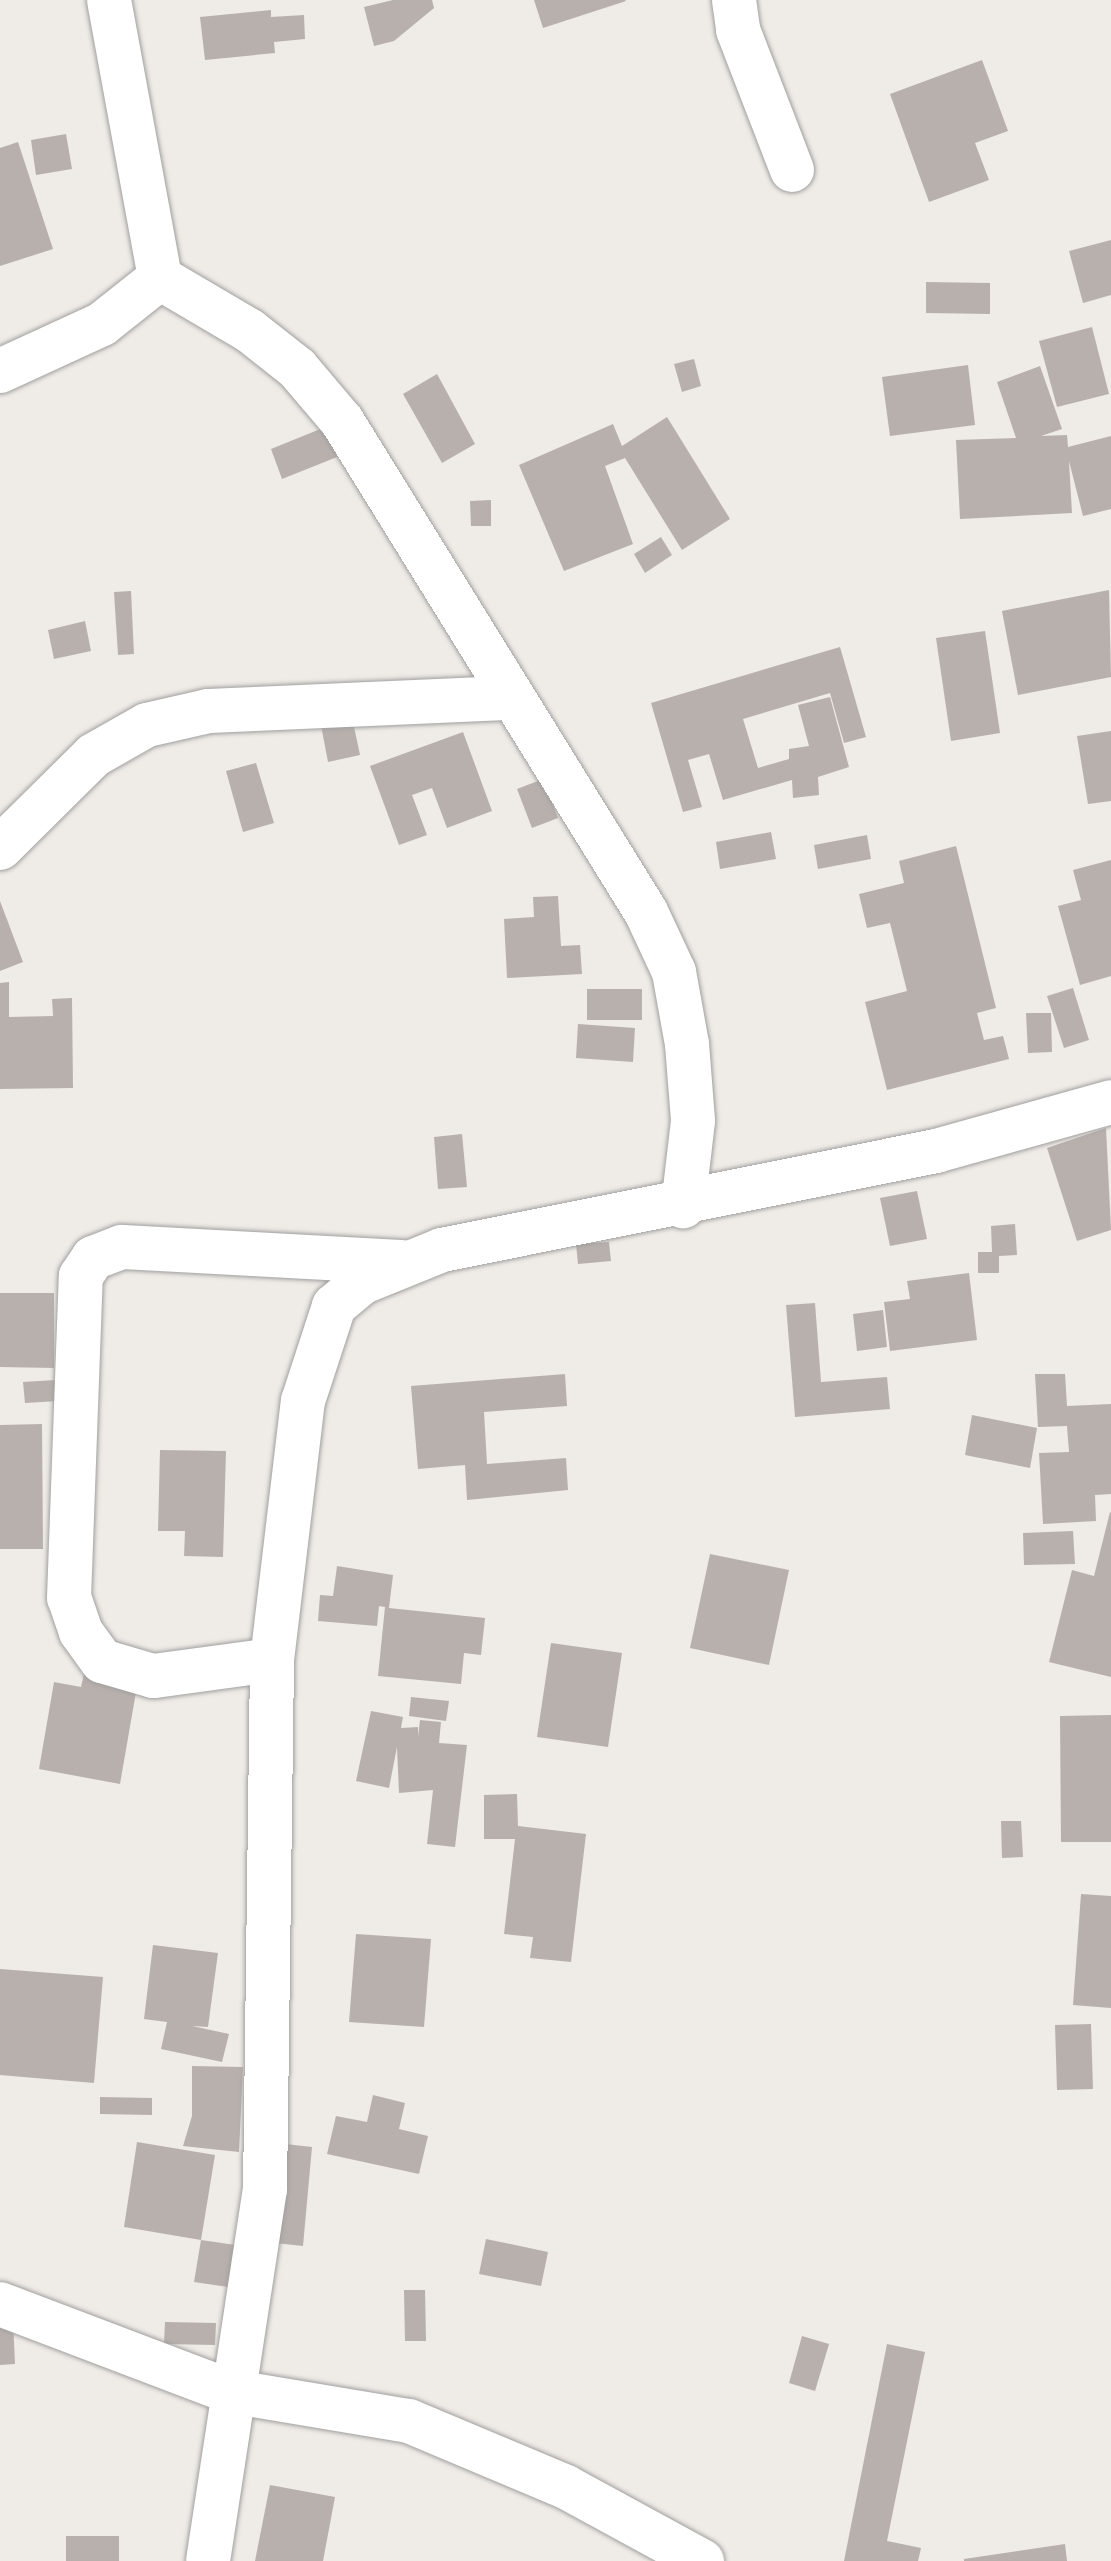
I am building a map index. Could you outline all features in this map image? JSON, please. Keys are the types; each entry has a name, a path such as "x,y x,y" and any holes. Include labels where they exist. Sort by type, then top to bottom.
{"street":[{"path":"109,0 160,278 297,368 342,421 466,611 507,698 583,808 674,972 693,1121 683,1206"},
{"path":"734,0 738,30 792,170"},
{"path":"0,371 102,324 160,278"},
{"path":"0,848 94,755 147,725 208,711 507,698"},
{"path":"272,1660 153,1676 102,1661 81,1632 69,1598 81,1276 93,1258 122,1247 404,1262 936,1151 1111,1102"},
{"path":"208,2561 229,2391 255,2275 265,2190 272,1660 303,1401 334,1306 404,1262"},
{"path":"0,2304 229,2391 409,2421 566,2487 702,2561"}],"building":[{"path":"393,0 432,0 434,8 394,41 374,46 364,7"},
{"path":"534,0 625,0 626,1 543,28"},
{"path":"271,10 271,17 304,15 305,39 274,42 275,53 205,60 200,17"},
{"path":"982,60 1008,131 975,143 989,180 929,202 890,94"},
{"path":"66,134 72,169 36,175 31,140"},
{"path":"18,142 53,249 0,266 0,148"},
{"path":"1111,240 1111,295 1083,303 1069,251"},
{"path":"926,282 990,283 990,314 926,313"},
{"path":"1092,327 1109,394 1057,407 1039,341"},
{"path":"694,359 701,386 682,392 674,364"},
{"path":"968,365 975,425 890,436 882,377"},
{"path":"1040,366 1062,429 1041,436 1067,435 1068,447 1111,436 1111,509 1083,516 1069,461 1072,513 960,519 956,440 1016,438 997,382"},
{"path":"437,374 475,444 442,463 403,394"},
{"path":"667,417 730,519 682,550 625,458 605,466 633,544 564,571 519,465 613,424 622,446"},
{"path":"340,421 352,451 282,479 271,449"},
{"path":"491,500 491,526 471,526 470,501"},
{"path":"661,537 672,555 645,573 634,554"},
{"path":"1109,590 1111,677 1018,695 1002,611"},
{"path":"131,591 134,654 118,655 114,592"},
{"path":"85,621 91,651 54,659 48,630"},
{"path":"985,631 1000,733 951,741 936,638"},
{"path":"840,647 866,737 844,743 830,693 743,719 758,768 789,759 789,749 809,746 798,705 830,697 849,767 818,777 819,795 793,798 792,780 723,800 709,754 688,760 702,807 683,812 651,703"},
{"path":"350,708 360,755 328,762 319,715"},
{"path":"1111,731 1111,801 1088,804 1077,736"},
{"path":"463,732 492,811 447,828 432,788 412,795 427,835 399,845 370,766"},
{"path":"256,763 274,823 243,832 226,771"},
{"path":"543,779 558,818 532,828 517,789"},
{"path":"771,832 776,859 720,869 716,842"},
{"path":"867,835 871,859 818,869 814,845"},
{"path":"956,846 996,1008 977,1013 984,1040 1003,1036 1009,1059 887,1090 865,1002 907,991 890,923 867,928 859,894 904,883 899,861"},
{"path":"1111,860 1111,976 1080,985 1058,906 1081,900 1073,870"},
{"path":"558,896 561,946 580,945 582,974 507,978 504,919 534,917 533,897"},
{"path":"0,901 23,962 0,971"},
{"path":"9,982 9,1017 53,1016 52,999 72,998 73,1088 0,1089 0,983"},
{"path":"1073,988 1089,1040 1064,1048 1047,996"},
{"path":"587,989 642,989 642,1020 587,1020"},
{"path":"1026,1013 1051,1013 1052,1052 1028,1053"},
{"path":"578,1024 635,1028 633,1062 576,1058"},
{"path":"1106,1128 1111,1230 1077,1241 1047,1148"},
{"path":"462,1134 467,1187 438,1189 434,1137"},
{"path":"917,1191 927,1239 890,1246 880,1198"},
{"path":"1015,1224 1017,1255 999,1256 999,1273 978,1273 978,1252 992,1252 991,1226"},
{"path":"609,1242 611,1261 578,1264 576,1244"},
{"path":"969,1273 977,1340 890,1351 884,1302 910,1299 907,1281"},
{"path":"0,1293 54,1293 54,1368 0,1367"},
{"path":"815,1303 821,1382 887,1377 890,1409 795,1417 786,1305"},
{"path":"883,1310 887,1347 857,1351 853,1314"},
{"path":"565,1374 567,1406 484,1412 487,1464 566,1458 568,1490 467,1500 465,1465 418,1469 411,1386"},
{"path":"1035,1374 1065,1374 1067,1406 1111,1404 1111,1494 1095,1495 1096,1521 1043,1524 1039,1453 1069,1452 1067,1426 1038,1427"},
{"path":"56,1380 58,1401 25,1403 23,1382"},
{"path":"972,1415 1037,1428 1030,1468 965,1455"},
{"path":"42,1424 43,1549 0,1549 0,1425"},
{"path":"160,1450 226,1451 223,1557 184,1556 185,1531 158,1531"},
{"path":"1110,1512 1111,1677 1049,1662 1072,1570 1094,1576"},
{"path":"1073,1531 1075,1564 1024,1565 1023,1533"},
{"path":"710,1554 789,1570 769,1665 690,1648"},
{"path":"337,1566 393,1575 389,1608 485,1618 481,1655 464,1653 461,1684 378,1676 385,1607 379,1606 377,1626 318,1621 320,1595 333,1596"},
{"path":"551,1643 622,1653 608,1747 537,1737"},
{"path":"87,1660 140,1669 120,1784 39,1769 54,1682 81,1687"},
{"path":"411,1697 449,1701 446,1721 409,1716"},
{"path":"371,1711 403,1717 401,1728 418,1727 418,1737 420,1720 441,1722 439,1743 467,1745 455,1847 427,1844 433,1790 399,1793 397,1747 389,1788 356,1781"},
{"path":"1111,1715 1111,1842 1061,1842 1060,1716"},
{"path":"517,1794 518,1826 586,1834 571,1962 530,1958 533,1937 504,1934 515,1839 484,1839 484,1795"},
{"path":"1001,1821 1021,1821 1023,1857 1002,1858"},
{"path":"1081,1894 1111,1896 1111,2008 1073,2005"},
{"path":"356,1934 431,1939 424,2027 349,2022"},
{"path":"153,1945 218,1953 208,2027 192,2026 229,2034 222,2062 161,2049 167,2022 144,2019"},
{"path":"0,1969 103,1977 94,2083 0,2075"},
{"path":"1091,2024 1093,2089 1057,2090 1055,2025"},
{"path":"192,2066 243,2067 239,2152 183,2146 192,2116"},
{"path":"373,2095 405,2103 399,2129 428,2136 419,2174 327,2154 336,2116 367,2122"},
{"path":"100,2097 152,2098 152,2115 100,2114"},
{"path":"137,2142 215,2155 201,2240 124,2227"},
{"path":"285,2144 312,2147 303,2246 275,2243"},
{"path":"486,2239 548,2252 541,2286 479,2274"},
{"path":"201,2240 262,2249 255,2291 194,2282"},
{"path":"404,2290 425,2290 426,2341 405,2341"},
{"path":"0,2319 13,2319 15,2364 0,2365"},
{"path":"165,2322 216,2323 215,2345 164,2344"},
{"path":"802,2336 829,2344 815,2391 789,2383"},
{"path":"887,2344 925,2352 887,2541 921,2548 918,2561 844,2561"},
{"path":"270,2485 335,2497 323,2561 255,2561"},
{"path":"66,2536 119,2536 119,2561 66,2561"},
{"path":"1065,2544 1067,2561 964,2561 964,2559"}]}
